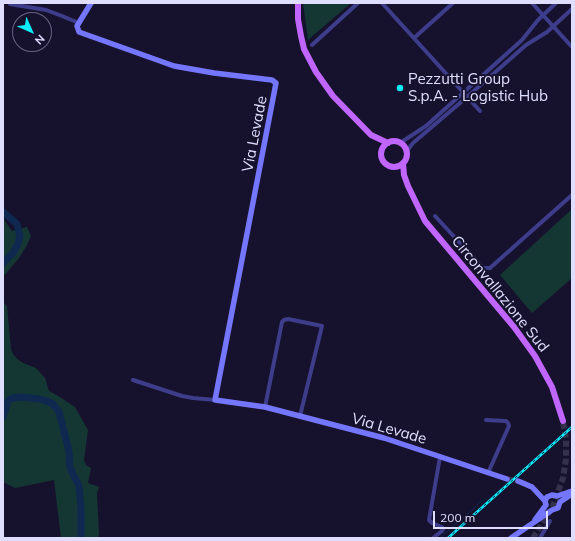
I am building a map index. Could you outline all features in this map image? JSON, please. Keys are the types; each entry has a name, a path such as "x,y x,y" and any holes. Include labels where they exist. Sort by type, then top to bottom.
{"main road":[{"path":"298,3 298,19 304,49 316,72 333,96 371,135 382,149"},
{"path":"371,135 388,142 394,141 400,143 404,147 406,152 406,158 403,163 404,175 408,186"},
{"path":"388,142 382,149 381,156 384,162 393,167 400,174 408,186"},
{"path":"393,167 403,163"},
{"name":"Circonvallazione Sud","path":"408,186 420,214 429,228 514,327 535,356 552,387 563,421"}],"street":[{"path":"10,4 46,10 79,23 91,3"},
{"path":"312,45 358,3"},
{"path":"382,3 480,110"},
{"path":"414,38 452,3"},
{"path":"532,3 572,47"},
{"path":"400,143 426,126 463,93 522,40 543,15 556,3"},
{"path":"406,152 413,143 526,45 553,26 572,9"},
{"name":"Via Levade","path":"79,23 77,26 79,32 174,66 214,73 272,80 276,83 214,400"},
{"path":"435,216 483,268 490,268 572,195"},
{"path":"264,407 282,322 288,319 322,326 300,416"},
{"name":"Via Levade","path":"133,380 182,396 264,407 384,438 507,479"},
{"path":"486,420 506,421 509,426 488,473"},
{"path":"433,538 443,529 429,520 440,457"},
{"path":"518,481 531,486 538,496 546,501 552,510"},
{"path":"559,499 572,492"},
{"path":"533,523 546,501 552,495 559,499"},
{"path":"511,538 552,510 558,508 559,499"},
{"path":"540,538 550,521"}],"green space":[{"path":"303,3 351,3 308,40"},
{"path":"572,209 572,278 532,313 500,275"},
{"path":"3,218 12,231 27,227 31,236 19,258 3,277"},
{"path":"3,302 7,306 11,349 13,354 23,363 36,368 45,378 49,391 75,407 88,430 84,460 86,465 91,468 88,483 99,487 97,493 98,538 61,538 54,480 15,488 3,482"}],"waterway":[{"path":"3,212 17,224 20,236 13,253 3,263"},
{"path":"3,417 8,401 12,398 19,397 47,401 53,404 59,412 69,451 70,468 79,486 81,538"},
{"path":"440,538 483,500"}],"tunnel":[{"path":"533,538 553,506 563,478 566,459 566,439 563,421"},
{"path":"507,479 518,481"}],"railway":[{"path":"448,538 572,427"}],"place":[{"name":"Pezzutti Group S.p.A. - Logistic Hub","path":"400,88"}]}
